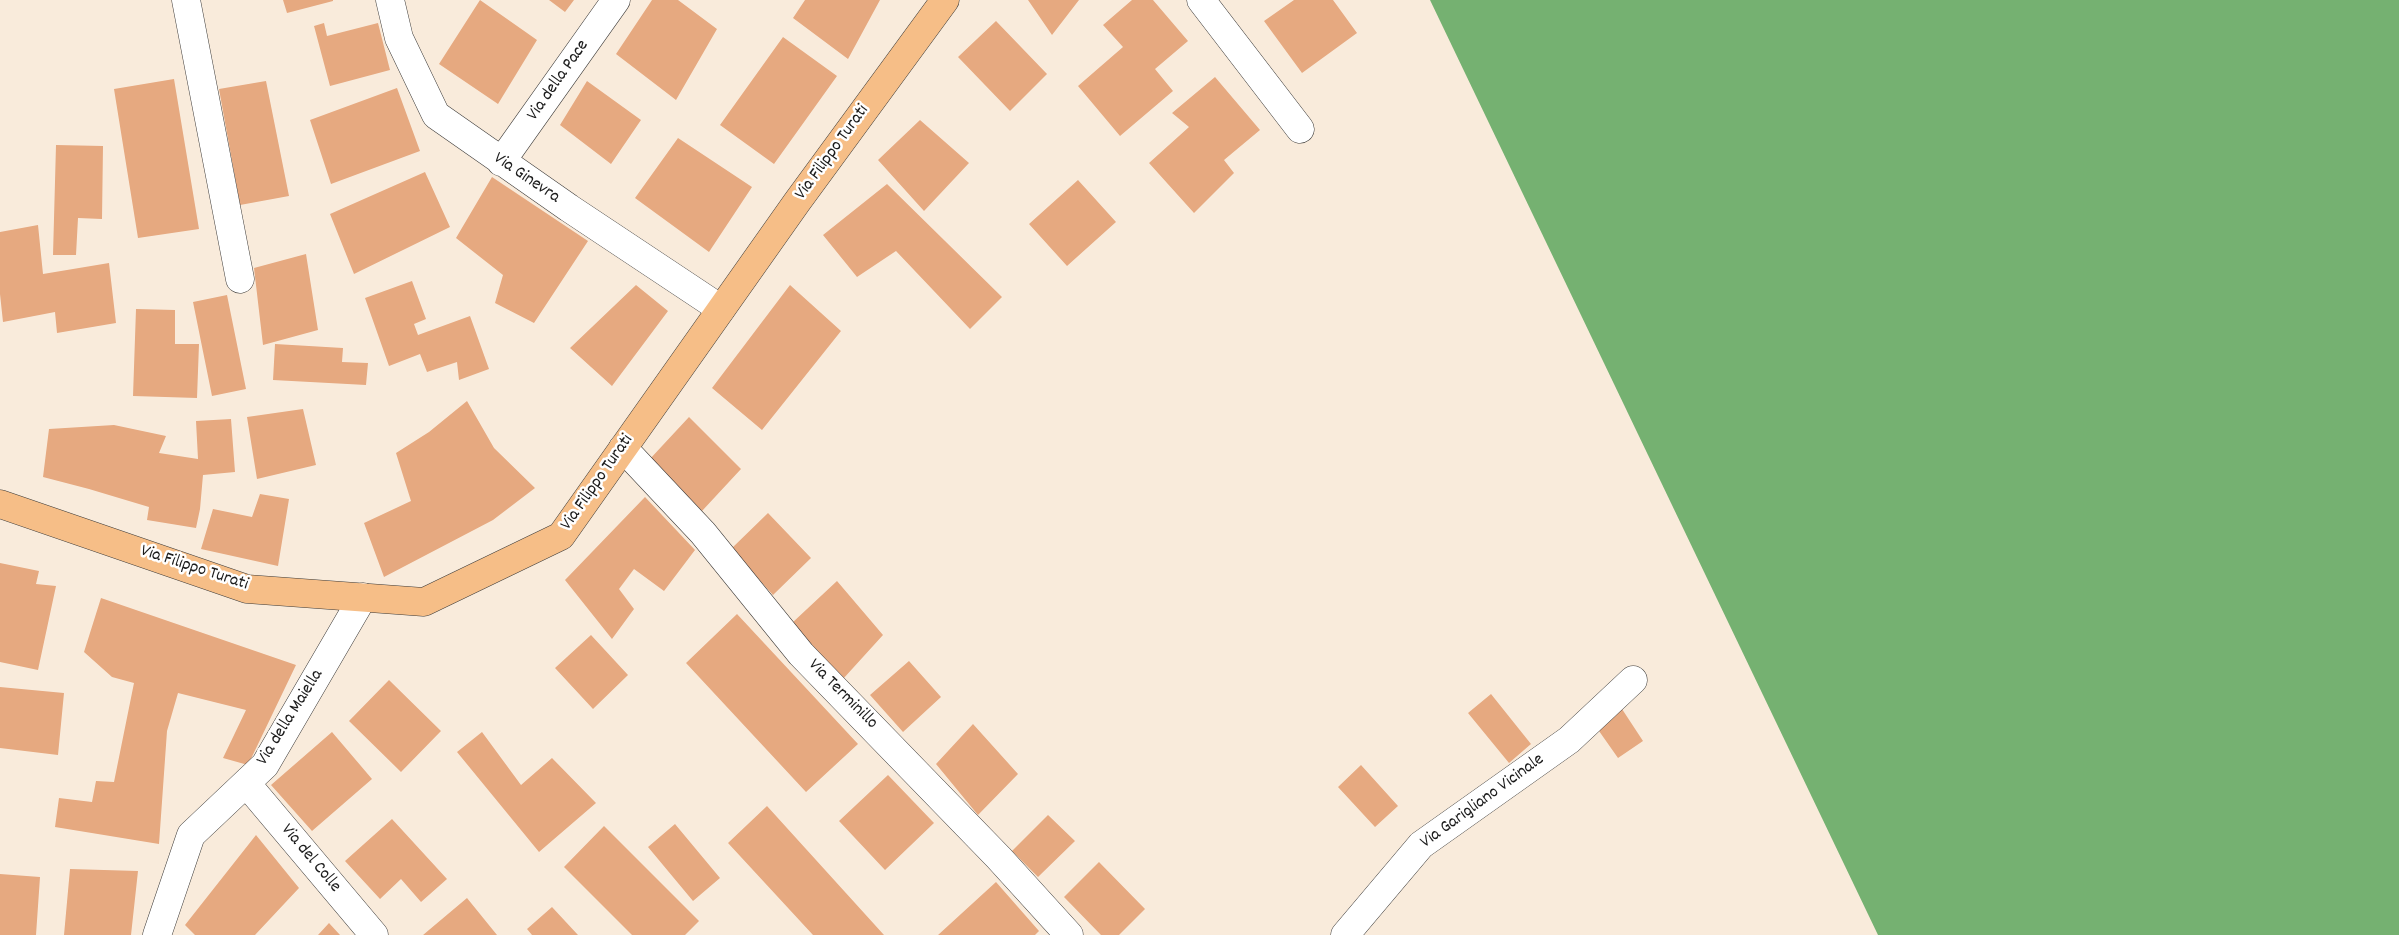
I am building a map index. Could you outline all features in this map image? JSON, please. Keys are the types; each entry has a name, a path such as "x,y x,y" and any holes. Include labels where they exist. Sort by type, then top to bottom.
{"main road":[{"name":"Via Filippo Turati","path":"0,504 247,589 424,602 561,536 721,309 945,0"}],"street":[{"path":"186,0 240,279"},
{"name":"Via Ginevra","path":"390,0 400,38 436,115 501,162 721,309"},
{"name":"Via della Pace","path":"501,162 616,0"},
{"path":"1201,0 1300,129"},
{"name":"Via Terminillo","path":"623,448 703,533 801,654 999,858 1069,935"},
{"name":"Via della Maiella","path":"157,935 191,835 265,765 363,597"},
{"name":"Via Garigliano Vicinale","path":"1345,935 1421,845 1569,740 1633,680"},
{"name":"Via del Colle","path":"246,783 374,935"}],"green space":[{"path":"1430,0 2399,0 2399,935 1878,935"}],"building":[{"path":"283,0 333,0 333,1 287,13"},
{"path":"480,0 537,40 498,104 439,64"},
{"path":"549,0 574,0 565,12"},
{"path":"652,0 678,0 717,29 676,100 616,54"},
{"path":"805,0 880,0 848,59 793,18"},
{"path":"1028,0 1079,0 1052,35"},
{"path":"1132,0 1153,0 1188,41 1155,69 1173,91 1120,136 1078,86 1123,47 1103,25"},
{"path":"1294,0 1333,0 1357,33 1302,73 1264,21"},
{"path":"996,21 1047,74 1010,111 958,57"},
{"path":"324,23 327,36 378,23 390,70 330,86 314,26"},
{"path":"783,37 837,76 774,164 720,125"},
{"path":"1215,77 1260,130 1224,160 1234,173 1194,213 1149,163 1189,127 1172,113"},
{"path":"174,79 199,229 138,238 114,89"},
{"path":"266,81 289,196 240,205 219,89"},
{"path":"587,81 641,120 611,164 560,125"},
{"path":"397,88 420,151 331,184 310,120"},
{"path":"920,120 969,163 924,211 878,160"},
{"path":"678,138 752,187 709,252 635,198"},
{"path":"56,145 103,146 102,219 78,218 76,255 53,255"},
{"path":"425,172 450,227 354,274 330,214"},
{"path":"492,177 588,241 534,323 495,303 503,275 456,238"},
{"path":"1078,180 1116,222 1067,266 1029,224"},
{"path":"887,184 1002,297 970,329 896,251 857,277 823,235"},
{"path":"38,225 43,274 109,263 116,323 57,333 55,312 3,322 0,294 0,232"},
{"path":"306,254 318,330 263,345 254,268"},
{"path":"412,281 426,319 414,324 418,335 470,316 489,369 459,380 457,362 427,372 420,354 389,366 365,298"},
{"path":"636,285 668,311 612,386 570,348"},
{"path":"790,285 841,331 762,430 712,388"},
{"path":"227,295 246,389 212,396 193,302"},
{"path":"136,309 175,310 175,344 199,344 197,398 133,396"},
{"path":"275,344 343,348 342,362 368,363 366,385 273,380"},
{"path":"467,401 494,448 535,488 493,520 384,577 364,523 411,501 396,453 429,432"},
{"path":"303,409 316,465 257,479 247,417"},
{"path":"689,417 741,469 702,511 649,460"},
{"path":"231,419 235,472 203,475 196,528 147,520 149,507 43,477 49,429 114,425 166,436 159,453 198,459 196,421"},
{"path":"260,494 289,499 278,566 201,549 213,509 252,517"},
{"path":"645,497 695,550 664,591 634,569 619,589 634,609 612,639 565,580"},
{"path":"768,513 811,558 773,595 731,549"},
{"path":"0,563 39,571 36,584 56,586 38,670 0,662"},
{"path":"837,581 883,635 843,679 792,623"},
{"path":"101,598 296,665 248,765 223,758 246,710 178,693 167,731 159,844 55,827 59,798 92,802 96,781 114,782 134,683 112,677 84,652"},
{"path":"737,614 858,744 806,792 686,663"},
{"path":"591,635 628,675 593,709 555,668"},
{"path":"909,661 941,697 903,732 870,695"},
{"path":"389,680 441,731 401,772 349,721"},
{"path":"0,687 64,693 58,755 0,748"},
{"path":"1491,694 1531,744 1509,763 1468,713"},
{"path":"1622,709 1643,741 1618,758 1599,731"},
{"path":"973,724 1018,774 978,815 936,764"},
{"path":"332,732 372,779 312,831 271,785"},
{"path":"482,732 521,785 552,758 596,803 539,852 457,752"},
{"path":"1361,765 1398,806 1375,827 1338,787"},
{"path":"888,775 934,823 885,870 839,821"},
{"path":"767,806 884,935 813,935 728,843"},
{"path":"1048,815 1075,841 1038,877 1012,851"},
{"path":"392,819 447,879 421,902 401,879 380,899 345,861"},
{"path":"675,824 720,878 693,901 648,847"},
{"path":"604,826 699,921 685,935 632,935 564,867"},
{"path":"256,835 299,888 255,935 195,935 185,925"},
{"path":"1099,862 1145,909 1119,935 1101,935 1064,897"},
{"path":"70,869 138,871 131,935 64,935"},
{"path":"0,874 40,877 36,935 0,935"},
{"path":"996,882 1039,931 1035,935 938,935"},
{"path":"467,898 497,935 423,935"},
{"path":"552,907 578,935 532,935 527,929"},
{"path":"329,923 340,935 318,935"}]}
